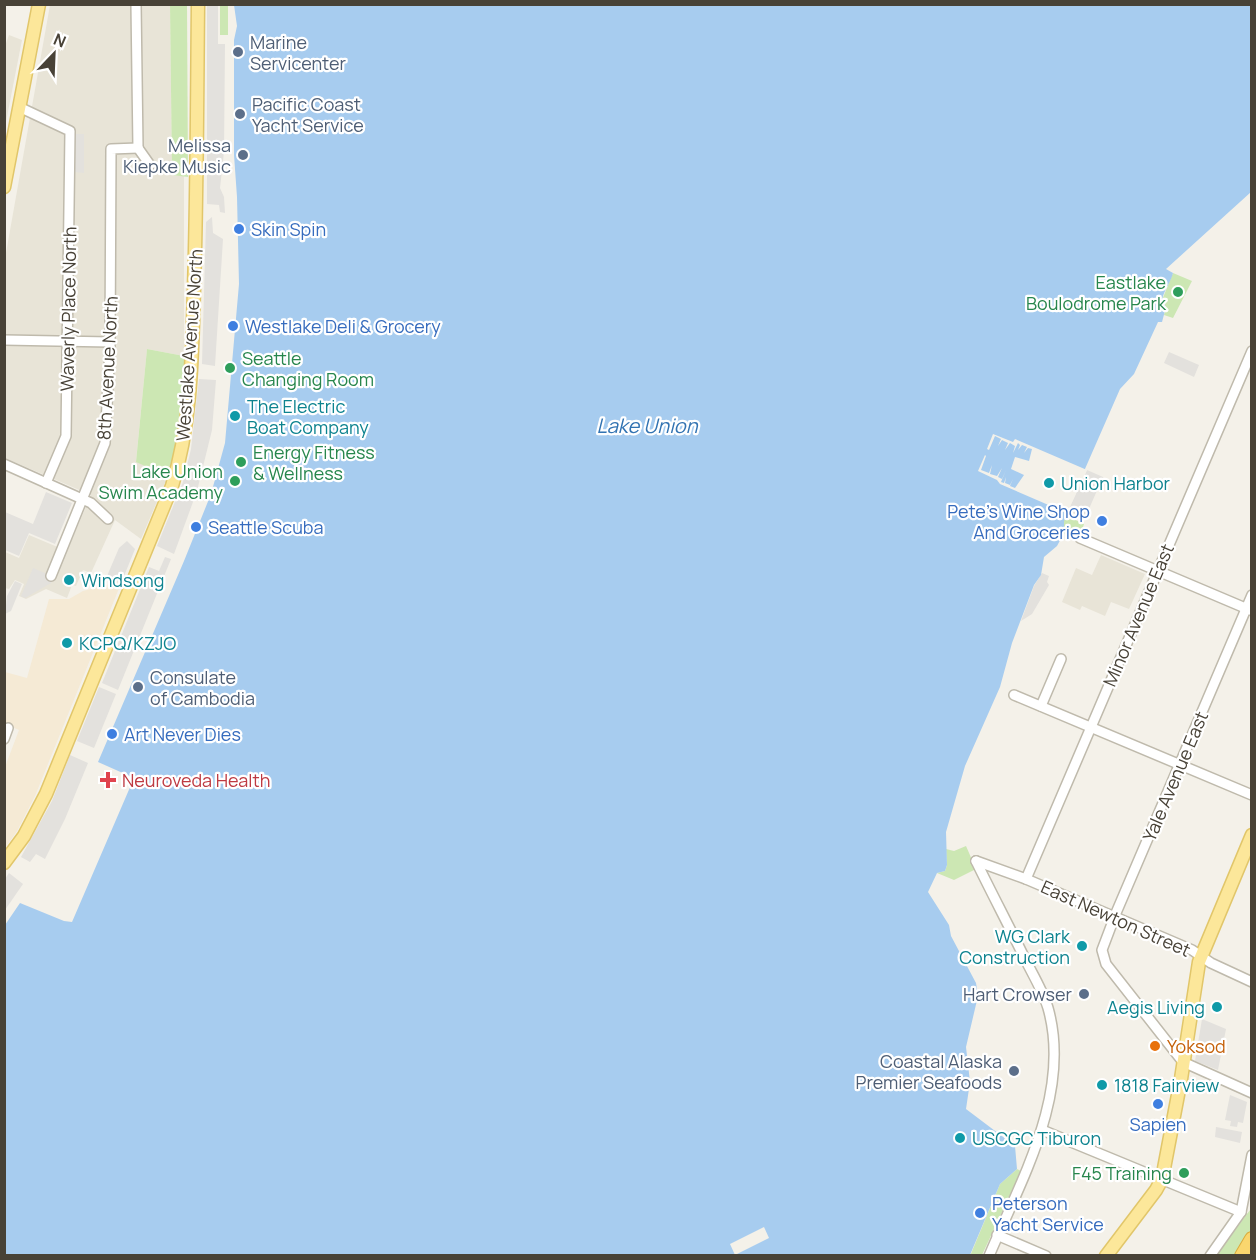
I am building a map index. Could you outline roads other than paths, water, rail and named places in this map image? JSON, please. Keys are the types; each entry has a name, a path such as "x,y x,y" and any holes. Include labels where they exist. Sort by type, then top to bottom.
{"highway":[{"path":"1242,1256 1251,1239"}],"main road":[{"name":"Westlake Avenue North","path":"4,863 28,828 46,794 172,486 180,460 192,356 196,232 198,4"},
{"path":"4,187 37,6"},
{"path":"1106,1256 1162,1179 1201,956 1251,835"}],"street":[{"path":"136,4 138,148 150,165"},
{"name":"Waverly Place North","path":"19,107 70,131 66,436 46,483"},
{"name":"8th Avenue North","path":"51,576 105,443 110,342 111,149 138,148"},
{"path":"4,340 110,342"},
{"name":"Minor Avenue East","path":"1026,879 1251,351"},
{"path":"4,464 91,503 108,519"},
{"path":"1080,538 1249,609"},
{"name":"Yale Avenue East","path":"1183,1062 1106,964 1102,950 1114,917 1249,609 1251,595"},
{"path":"1041,706 1061,659"},
{"path":"1014,695 1251,795"},
{"path":"4,739 8,728"},
{"name":"East Newton Street","path":"1042,1130 1056,1060 1055,1040 1048,1007 976,861 1026,879 1114,917 1201,956 1210,963 1251,982"},
{"path":"1183,1062 1251,1092"},
{"path":"989,1256 1042,1130 1241,1212"},
{"path":"1209,1256 1241,1212 1251,1155"},
{"path":"997,1235 1046,1256"}],"water":[{"name":"Lake Union","path":"234,5 1251,5 1251,192 1166,269 1173,273 1162,300 1166,307 1162,322 1158,322 1134,374 1120,389 1067,510 1064,533 1057,546 1044,557 1041,575 1034,585 1012,643 1000,687 965,766 946,832 947,865 945,871 937,873 928,892 949,925 951,936 976,983 978,996 966,1047 970,1082 966,1109 1015,1146 1017,1169 1000,1184 970,1255 5,1256 5,925 20,903 64,921 72,922 134,778 98,762 211,494 225,443 239,284 234,155 234,40 237,26"}],"place":[{"name":"Marine Servicenter","path":"238,52"},
{"name":"Pacific Coast Yacht Service","path":"240,114"},
{"name":"Melissa Kiepke Music","path":"243,155"},
{"name":"Skin Spin","path":"239,229"},
{"name":"Eastlake Boulodrome Park","path":"1178,292"},
{"name":"Westlake Deli & Grocery","path":"233,326"},
{"name":"Seattle Changing Room","path":"230,368"},
{"name":"The Electric Boat Company","path":"235,416"},
{"name":"Energy Fitness & Wellness","path":"241,462"},
{"name":"Lake Union Swim Academy","path":"235,481"},
{"name":"Union Harbor","path":"1049,483"},
{"name":"Pete's Wine Shop And Groceries","path":"1102,521"},
{"name":"Seattle Scuba","path":"196,527"},
{"name":"Windsong","path":"69,580"},
{"name":"KCPQ/KZJO","path":"67,643"},
{"name":"Consulate of Cambodia","path":"138,687"},
{"name":"Art Never Dies","path":"112,734"},
{"name":"Neuroveda Health","path":"108,780"},
{"name":"WG Clark Construction","path":"1082,946"},
{"name":"Hart Crowser","path":"1084,994"},
{"name":"Aegis Living","path":"1217,1007"},
{"name":"Yoksod","path":"1155,1046"},
{"name":"Coastal Alaska Premier Seafoods","path":"1014,1071"},
{"name":"1818 Fairview","path":"1102,1085"},
{"name":"Sapien","path":"1158,1104"},
{"name":"USCGC Tiburon","path":"960,1138"},
{"name":"F45 Training","path":"1184,1173"},
{"name":"Peterson Yacht Service","path":"980,1213"}]}
